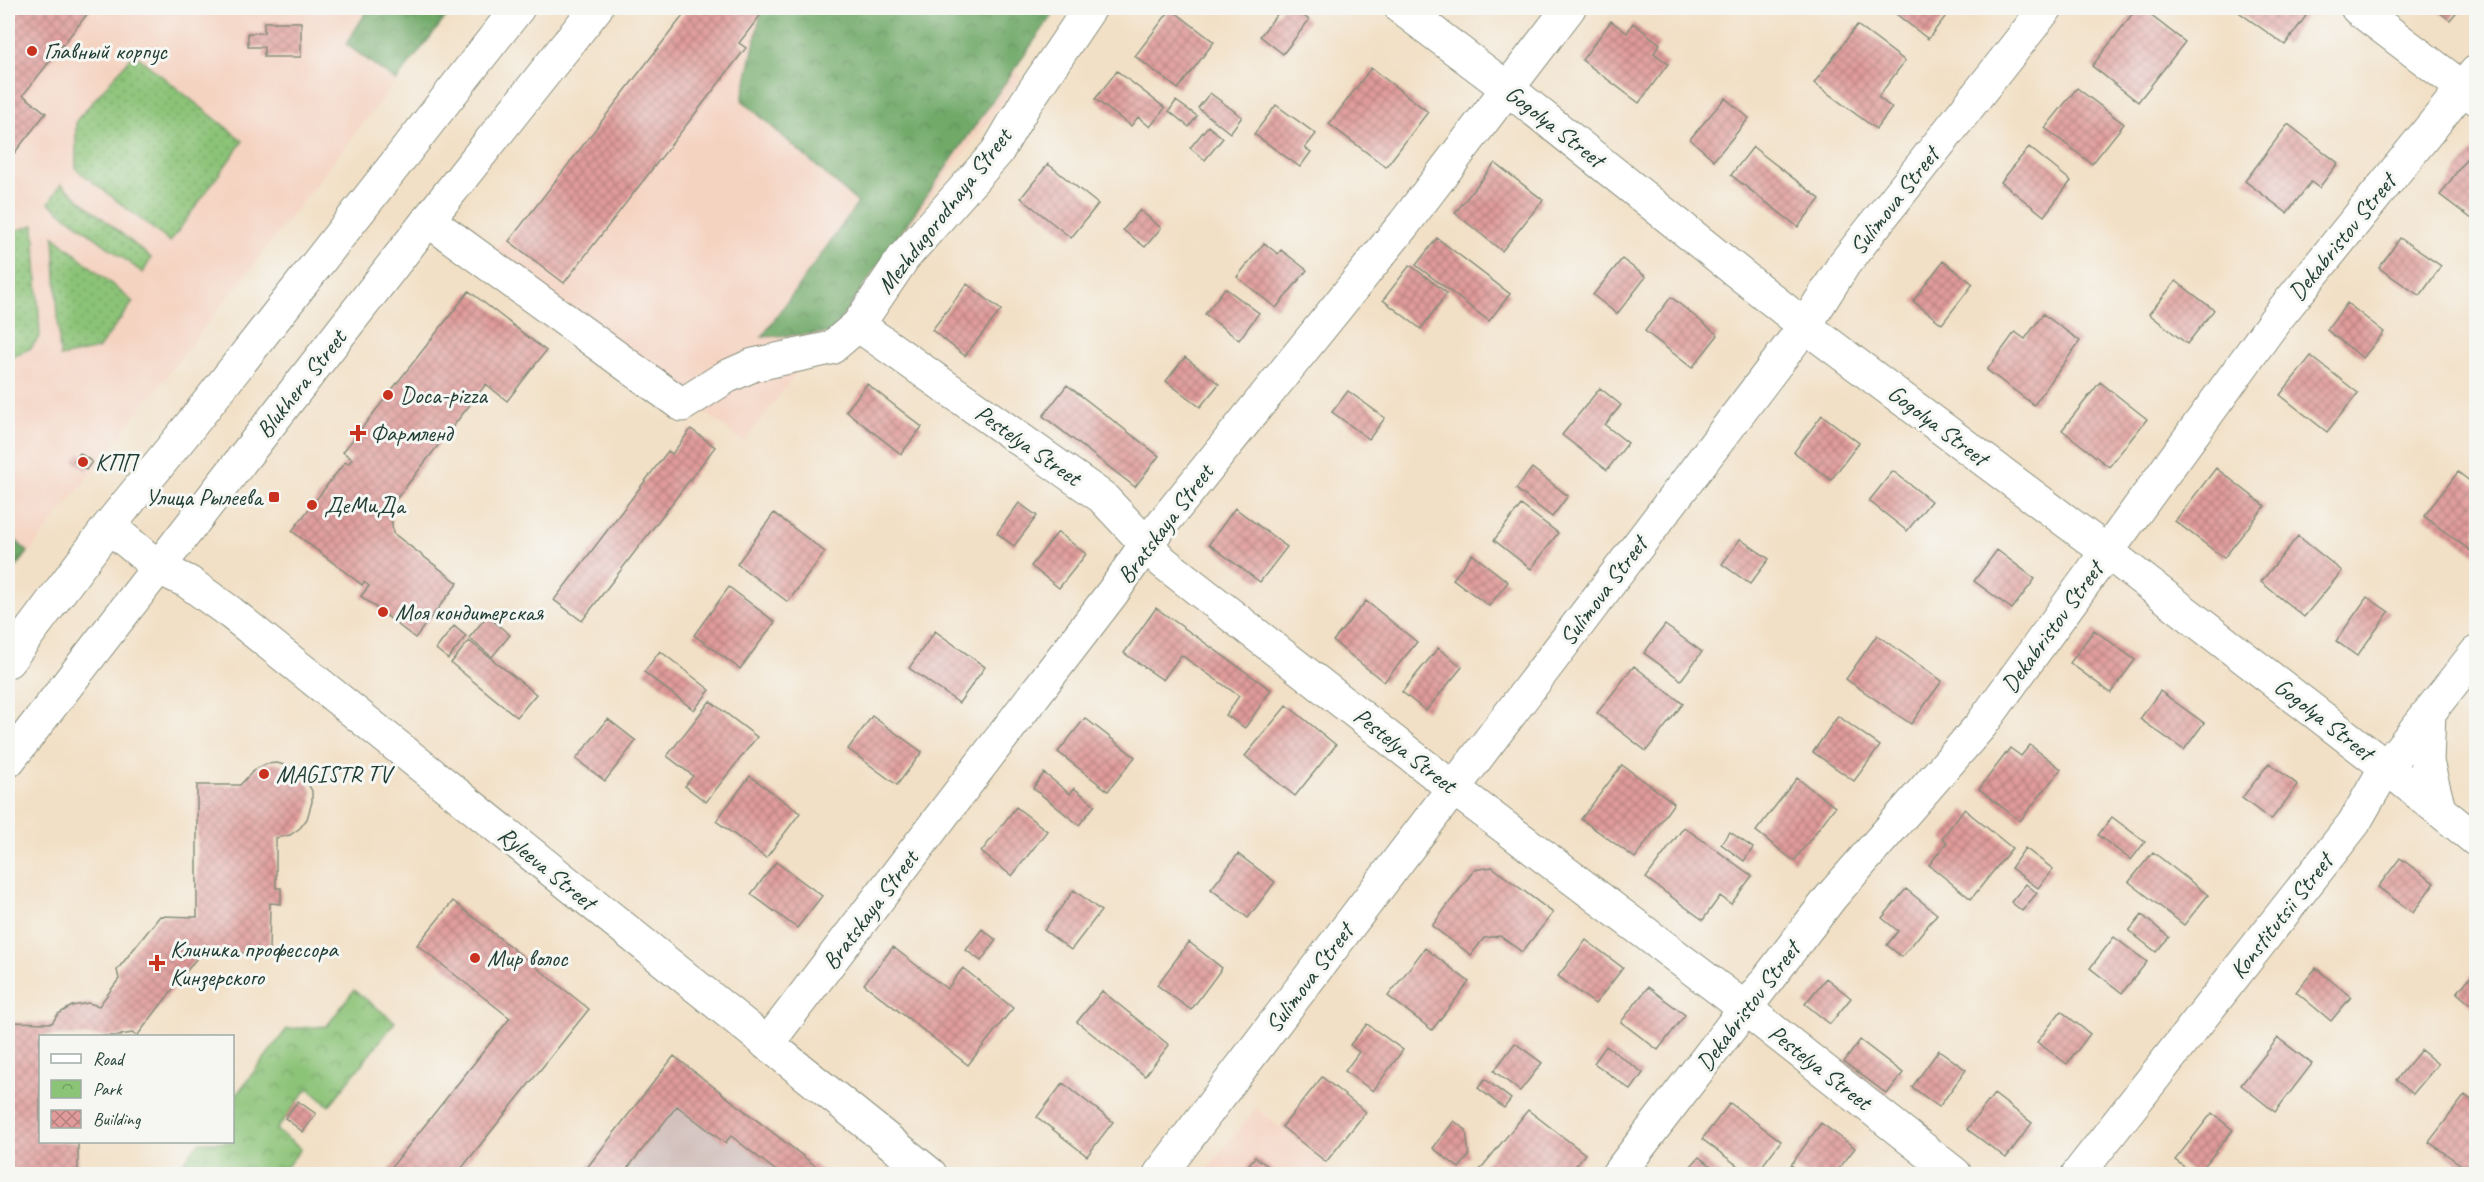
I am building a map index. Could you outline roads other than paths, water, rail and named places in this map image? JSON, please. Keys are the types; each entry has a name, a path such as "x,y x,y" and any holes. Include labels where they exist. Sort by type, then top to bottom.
{"street":[{"path":"8,662 109,526 518,8"},
{"name":"Blukhera Street","path":"8,761 428,220 596,8"},
{"name":"Mezhdugorodnaya Street","path":"428,220 682,405 726,377 753,365 831,348 858,325 904,257 997,152 1025,104 1090,8"},
{"name":"Gogolya Street","path":"1401,8 1508,88 1805,326 2106,551 2386,767 2476,840"},
{"name":"Bratskaya Street","path":"767,1044 1113,592 1146,544 1404,225 1569,8"},
{"name":"Sulimova Street","path":"1160,1174 1805,326 1844,264 2046,8"},
{"path":"2357,8 2472,86"},
{"name":"Dekabristov Street","path":"1618,1174 1831,897 1981,725 2276,319 2472,86"},
{"name":"Pestelya Street","path":"858,325 1102,497 1163,562 1453,788 1746,1009 1955,1174"},
{"name":"Ryleeva Street","path":"109,526 159,567 188,582 231,614 930,1174"},
{"name":"Konstitutsii Street","path":"2078,1174 2354,823 2386,767 2476,653"},
{"path":"2429,712 2427,762 2439,810"}],"place":[{"name":"Главный корпус","path":"32,51"},
{"name":"Doca-pizza","path":"388,395"},
{"name":"Фармленд","path":"358,433"},
{"name":"КПП","path":"83,462"},
{"name":"Улица Рылеева","path":"274,497"},
{"name":"ДеМиДа","path":"312,505"},
{"name":"Моя кондитерская","path":"383,612"},
{"name":"MAGISTR TV","path":"264,774"},
{"name":"Мир волос","path":"475,958"},
{"name":"Клиника профессора Кинзерского","path":"157,963"}]}
